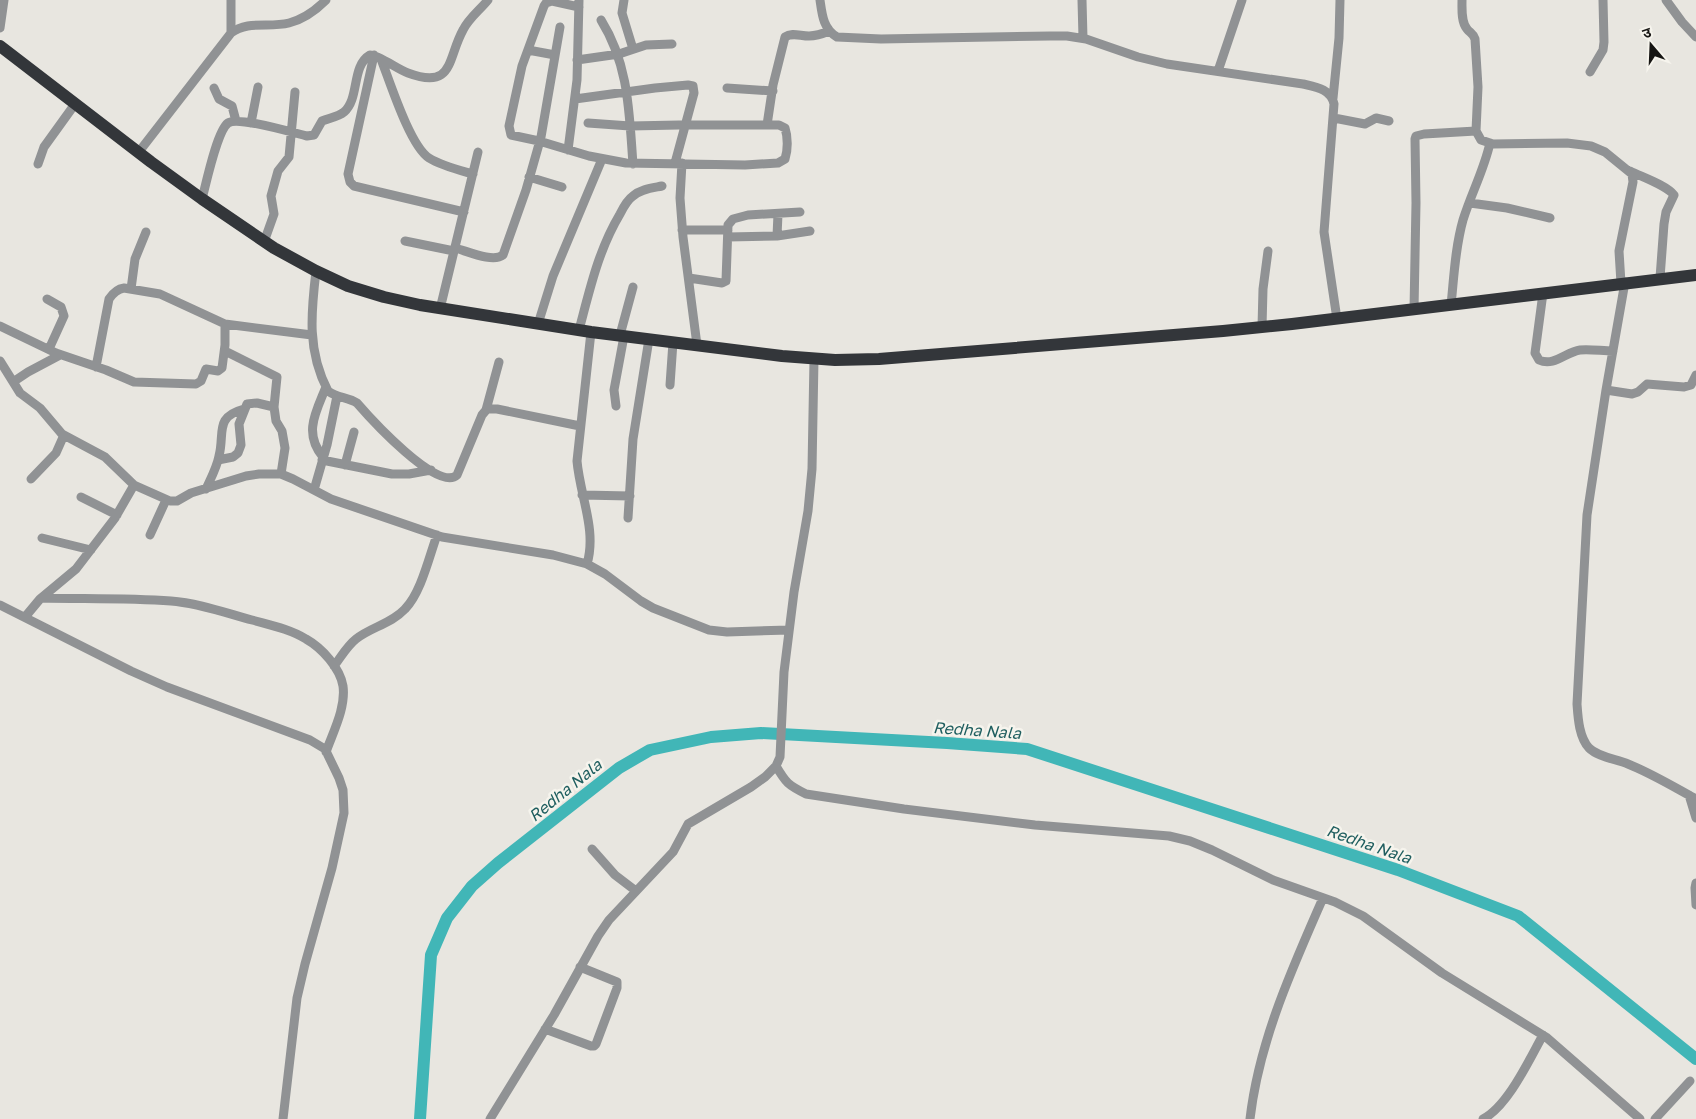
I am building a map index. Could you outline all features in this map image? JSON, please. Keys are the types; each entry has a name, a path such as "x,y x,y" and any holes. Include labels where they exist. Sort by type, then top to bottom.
{"highway":[{"path":"0,48 138,153 264,242 344,284 384,297 440,309 622,336 814,359 856,360 1262,327 1696,275"}],"street":[{"path":"0,28 4,0"},
{"path":"230,33 231,0"},
{"path":"138,153 230,33 244,26 289,23 303,18 326,0"},
{"path":"202,199 215,149 227,123 236,121 251,123 307,136 314,135 322,121 339,116 350,103 362,63 367,56 377,57 394,67 428,79 440,76 447,68 467,22 488,0"},
{"path":"624,0 622,13 633,49"},
{"path":"820,0 823,19 829,31 837,37 855,39 1050,36 1083,38 1155,62 1303,84 1326,91 1333,98"},
{"path":"1082,0 1083,38"},
{"path":"1218,71 1242,0"},
{"path":"1337,319 1324,232 1334,118 1333,98 1339,38 1340,0"},
{"path":"1462,0 1464,24 1467,30 1474,35 1476,49 1478,86 1476,131 1481,140 1490,143 1567,143 1591,146 1605,152 1630,171 1671,191 1674,195 1665,218 1662,234 1660,278"},
{"path":"1590,72 1602,50 1604,42 1603,0"},
{"path":"1666,0 1682,22 1696,36"},
{"path":"568,150 575,99 579,3 552,1 546,3 522,66 508,130 510,135 539,141 568,150 602,159 633,164 778,163 783,161 787,154 785,128 779,125 685,124 630,126 588,123"},
{"path":"601,20 619,54 627,92 633,164"},
{"path":"405,242 454,249 493,259 500,258 503,255 539,141 560,27"},
{"path":"767,124 772,90 785,37 792,34 816,35 829,31"},
{"path":"577,60 619,54 646,46 672,44"},
{"path":"528,50 555,55"},
{"path":"377,57 413,138 423,154 473,174"},
{"path":"377,57 348,174 350,182 354,186 464,212"},
{"path":"575,99 655,88 693,86 694,93 685,124 678,163 682,230 697,345"},
{"path":"214,88 219,99 232,106 236,121"},
{"path":"251,123 258,88"},
{"path":"727,88 772,90"},
{"path":"264,242 274,214 272,192 279,168 289,157 295,92"},
{"path":"38,164 44,147 75,104"},
{"path":"1334,118 1365,124 1376,118 1389,121"},
{"path":"1414,310 1415,139 1419,135 1424,134 1476,131"},
{"path":"1451,305 1458,242 1490,143"},
{"path":"440,309 478,152"},
{"path":"538,324 550,282 602,159"},
{"path":"1630,171 1633,182 1619,251 1623,283 1588,515 1577,704 1580,728 1584,740 1593,751 1629,764 1693,797 1696,818"},
{"path":"529,177 562,187"},
{"path":"587,564 591,543 577,461 585,331 592,281 609,232 628,200 644,190 662,186"},
{"path":"1470,203 1507,208 1550,218"},
{"path":"689,278 722,283 726,281 730,222 738,216 800,212"},
{"path":"776,236 778,214"},
{"path":"682,230 776,236 810,231"},
{"path":"131,289 135,259 146,232"},
{"path":"1262,327 1263,289 1268,251"},
{"path":"316,270 312,306 312,334 316,357 326,387 332,394 357,403 393,441 416,461 447,479 454,478 466,456 482,415 486,410 499,362"},
{"path":"616,406 614,390 622,336 633,286"},
{"path":"96,367 109,299 119,289 160,294 225,324 312,334"},
{"path":"1543,293 1535,353 1539,360 1549,363 1572,352 1581,350 1613,351"},
{"path":"47,299 60,307 64,316 49,350"},
{"path":"0,326 60,355 134,382 196,384 200,381 206,369 218,370 222,368 225,351 225,324"},
{"path":"628,518 633,439 650,339"},
{"path":"670,385 673,342"},
{"path":"225,351 277,377 274,407 276,422 282,431 285,448 281,474"},
{"path":"13,382 60,355"},
{"path":"490,1119 609,920 673,852 688,824 752,788 776,766 780,757 784,672 808,511 811,477 814,359"},
{"path":"0,361 25,397 40,408 57,430 105,457 134,485 166,500 176,500 191,493 246,476 281,474 342,503 437,535 553,555 587,564 605,574 641,602 652,608 709,630 727,632 789,630"},
{"path":"1606,390 1632,394 1638,392 1646,384 1684,387 1691,385 1696,375"},
{"path":"326,387 314,417 312,432 315,446 323,459 392,474 409,474 431,470"},
{"path":"314,490 337,396"},
{"path":"218,460 233,457 238,453 241,445 239,424 247,404 274,407"},
{"path":"486,410 492,408 580,426"},
{"path":"206,488 218,460 222,426 229,415 244,409"},
{"path":"345,465 354,432"},
{"path":"31,479 56,453 64,435"},
{"path":"32,608 76,569 117,515 134,485"},
{"path":"582,495 630,496"},
{"path":"81,497 117,515"},
{"path":"150,535 166,500"},
{"path":"334,666 355,640 405,610 417,591 437,535"},
{"path":"42,538 91,550"},
{"path":"0,604 32,608 173,601 206,608 296,633 308,639 334,666 343,687 342,705 326,752"},
{"path":"32,608 147,678 320,745 326,752 340,778 344,813 329,877 304,964 297,998 283,1119"},
{"path":"776,766 791,786 806,794 904,809 1026,824 1135,832 1169,836 1190,841 1273,880 1363,916 1442,973 1543,1035 1562,1049 1640,1119"},
{"path":"592,849 615,875 636,891"},
{"path":"1696,883 1696,905"},
{"path":"1250,1119 1256,1080 1276,1010 1322,898"},
{"path":"545,1029 591,1046 596,1044 617,988 617,982 580,967"},
{"path":"1483,1119 1492,1113 1502,1102 1521,1074 1543,1035"},
{"path":"1655,1119 1690,1081"}],"waterway":[{"name":"Redha Nala","path":"420,1119 431,955 447,918 472,886 498,863 619,768 650,750 711,737 761,733 1027,749 1398,870 1518,916 1696,1059"}]}
